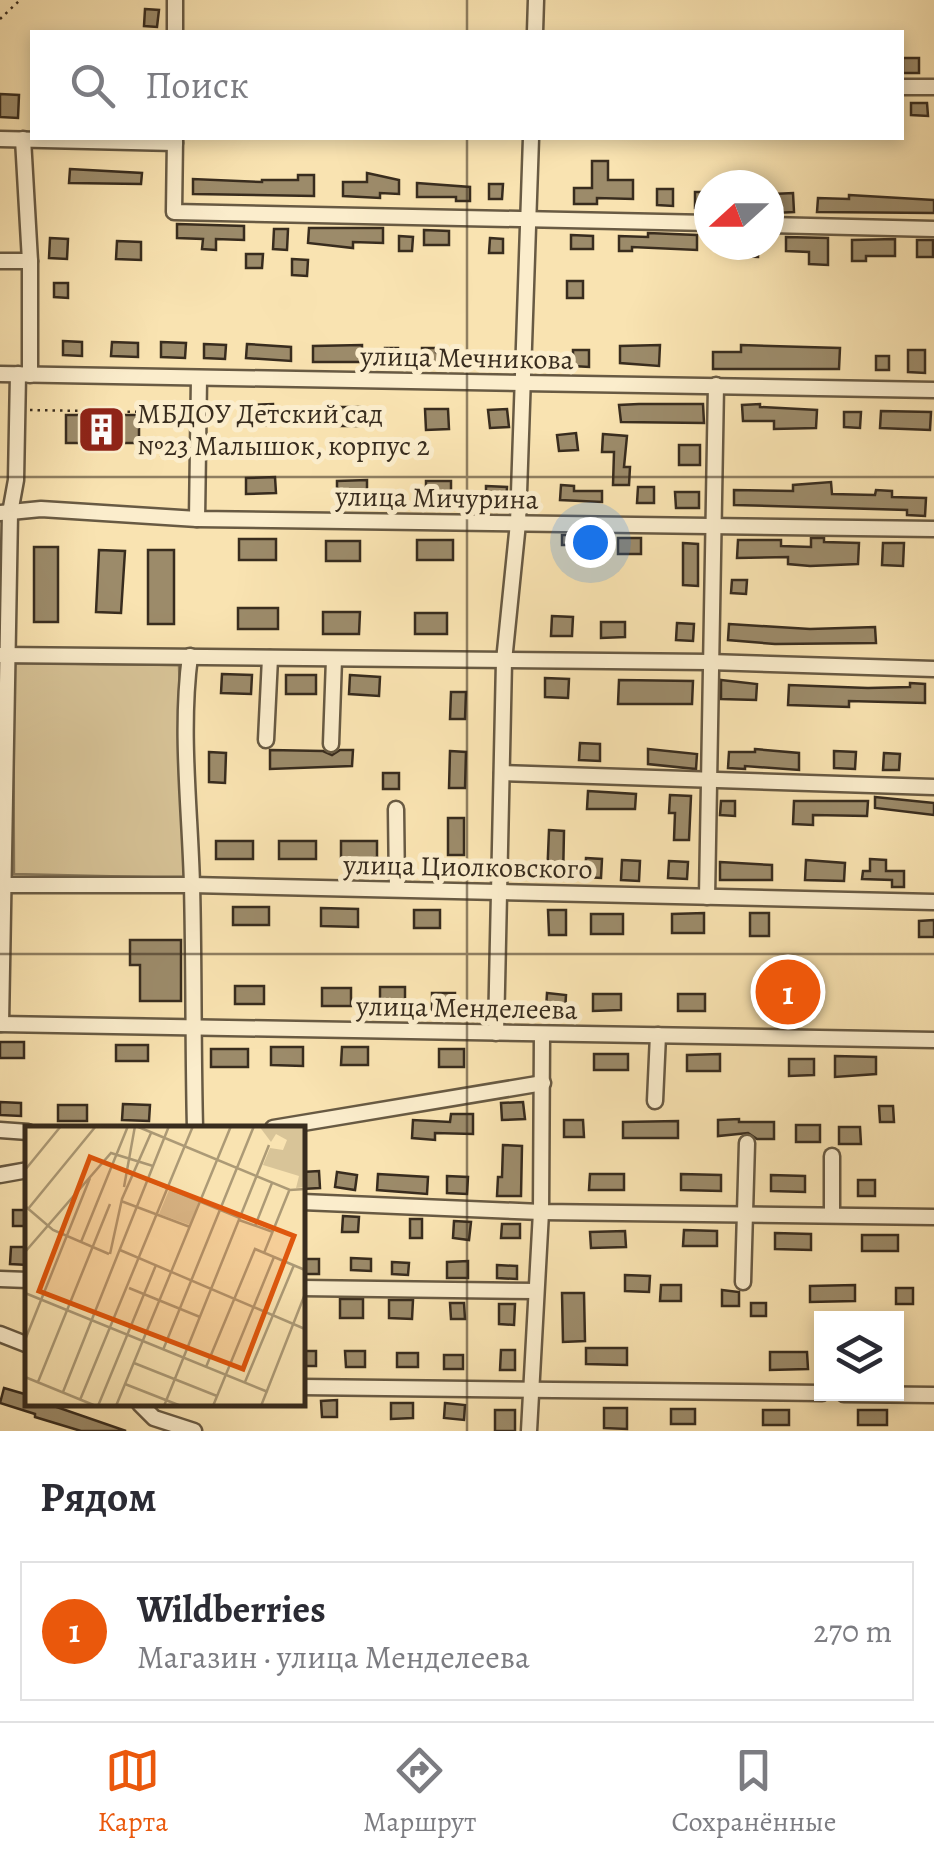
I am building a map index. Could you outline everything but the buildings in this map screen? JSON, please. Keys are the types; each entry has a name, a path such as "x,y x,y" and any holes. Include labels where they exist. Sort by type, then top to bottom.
{"street":[{"path":"175,0 175,30"},
{"path":"535,30 536,0"},
{"path":"904,86 934,87"},
{"path":"0,139 30,139"},
{"path":"1,1024 5,513 16,480 30,261 23,139"},
{"path":"175,140 174,212 694,224"},
{"path":"496,1033 504,661 518,522 530,140"},
{"path":"784,225 934,229"},
{"path":"0,261 30,261"},
{"name":"улица Мечникова","path":"0,374 934,390"},
{"path":"197,519 199,378"},
{"path":"707,897 716,385"},
{"name":"улица Мичурина","path":"5,513 42,509 197,519 934,529"},
{"path":"4,655 710,662 934,669"},
{"path":"190,656 186,752 192,885 194,1126"},
{"path":"266,740 270,658"},
{"path":"332,744 334,658"},
{"path":"502,773 934,787"},
{"path":"396,809 397,889"},
{"name":"улица Циолковского","path":"1,885 192,885 934,902"},
{"name":"улица Менделеева","path":"1,1024 934,1040"},
{"path":"528,1431 541,1212 542,1034"},
{"path":"655,1102 658,1035"},
{"path":"285,1126 543,1083"},
{"path":"0,1130 25,1132"},
{"path":"743,1282 747,1143"},
{"path":"832,1156 832,1215"},
{"path":"0,1176 25,1171"},
{"path":"305,1202 541,1212 934,1217"},
{"path":"0,1278 25,1280"},
{"path":"305,1288 536,1291"},
{"path":"0,1334 25,1344"},
{"path":"305,1387 814,1393"},
{"path":"904,1395 934,1395"},
{"path":"142,1406 154,1418 194,1431"}],"path":[{"path":"0,20 20,0"},
{"path":"19,410 147,412"},
{"path":"145,456 198,458"}],"shaded area":[{"path":"13,663 179,665 186,878 14,874"}],"place":[{"name":"МБДОУ Детский сад №23 Малышок, корпус 2","path":"102,429"},
{"name":"Wildberries","path":"788,992"}]}
